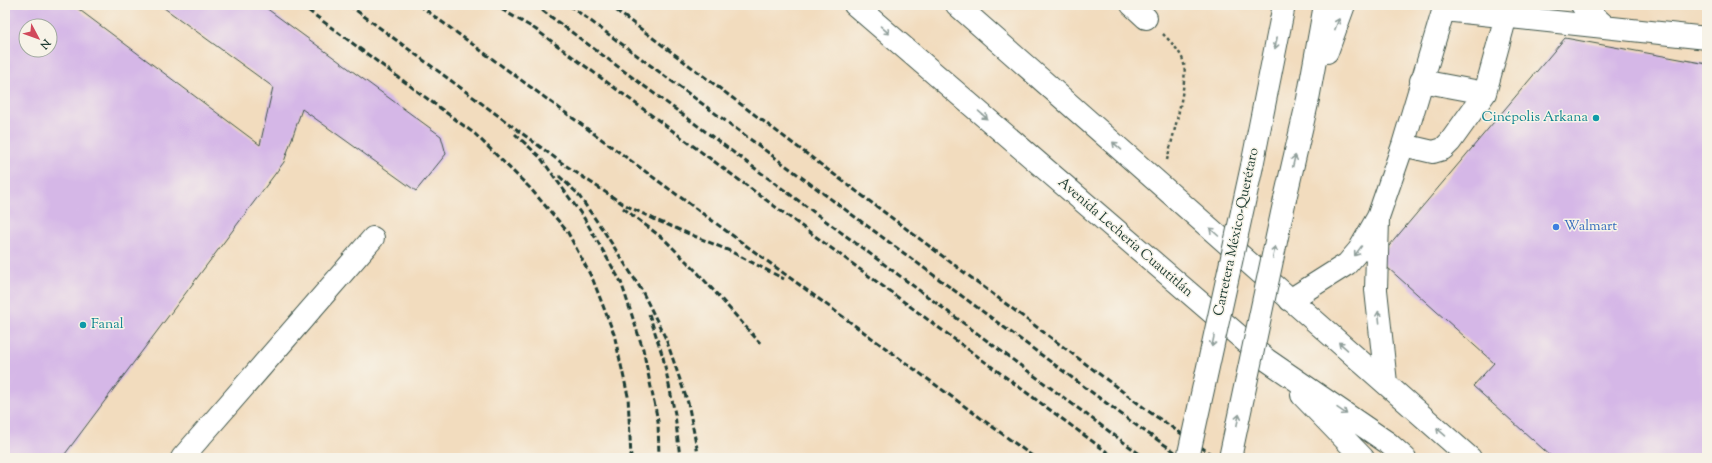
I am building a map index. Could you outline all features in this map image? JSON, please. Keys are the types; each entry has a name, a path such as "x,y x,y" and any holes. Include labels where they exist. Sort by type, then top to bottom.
{"main road":[{"name":"Avenida Lecheria Cuautitlán","path":"855,5 1267,360 1388,443 1405,458"},
{"path":"957,5 1470,458"},
{"name":"Carretera México-Querétaro","path":"1188,458 1252,166 1284,5"},
{"path":"1230,458 1285,199 1308,99 1325,5"},
{"path":"1308,99 1344,5"},
{"path":"1582,5 1605,26"},
{"path":"1290,300 1347,264 1359,250 1378,217 1403,145 1444,8 1707,38"},
{"path":"1403,145 1433,152 1443,149 1450,142 1485,93 1506,16"},
{"path":"1421,81 1485,93"},
{"path":"1378,217 1376,290 1386,384"},
{"path":"182,458 373,238"},
{"path":"1267,360 1363,458"}],"path":[{"path":"1139,11 1174,46 1184,64 1184,80 1162,186"}],"building":[{"name":"Fanal","path":"5,5 73,5 260,145 273,87 160,5 262,5 441,136 446,154 416,191 302,109 284,162 62,458 5,458"},
{"name":"Walmart","path":"1565,38 1707,64 1707,458 1553,458 1473,386 1494,363 1378,259"}],"railway":[{"path":"301,5 475,134 530,188 567,231 593,280 614,334 628,396 631,458"},
{"path":"349,5 562,163 623,204 656,220 730,251 784,279"},
{"path":"419,5 1035,458"},
{"path":"494,5 535,29 1115,458"},
{"path":"535,5 1145,458"},
{"path":"569,5 1140,428 1184,458"},
{"path":"609,5 1151,413 1217,458"},
{"path":"515,134 540,157 584,218 621,282 643,349 658,421 659,458"},
{"path":"559,176 577,193 605,233 641,289 666,339 688,403 699,458"},
{"path":"623,208 665,240 698,273 760,343"},
{"path":"649,314 663,357 675,414 680,458"}],"place":[{"name":"Cinépolis Arkana","path":"1596,118"},
{"name":"Walmart","path":"1556,227"},
{"name":"Fanal","path":"83,325"}]}
